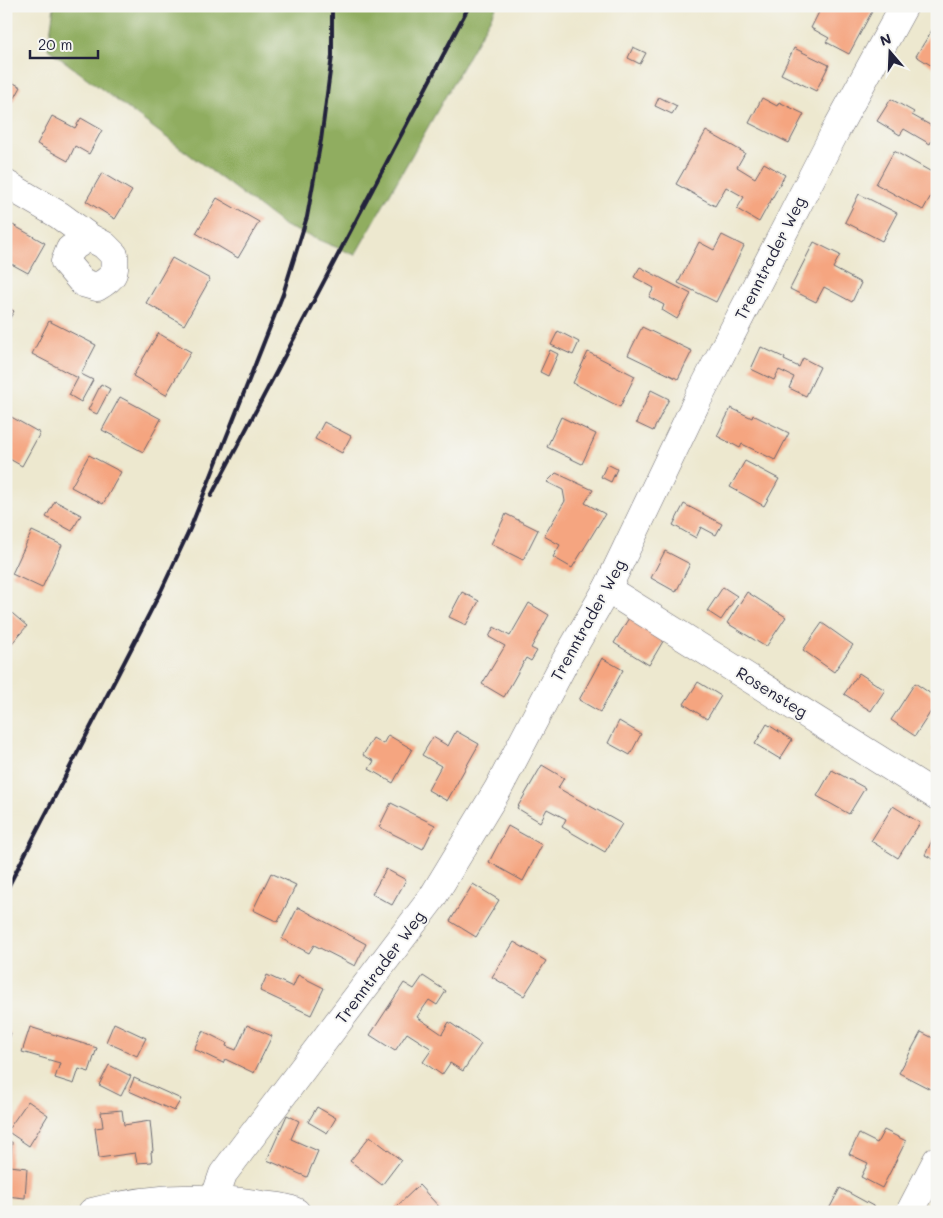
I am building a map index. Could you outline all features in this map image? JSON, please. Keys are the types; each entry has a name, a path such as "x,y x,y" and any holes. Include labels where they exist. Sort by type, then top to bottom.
{"street":[{"name":"Trenntrader Weg","path":"212,1205 223,1174 432,898 498,789 563,665 607,589 697,401 837,128 904,6"},
{"path":"6,184 59,215 89,237"},
{"name":"Rosensteg","path":"607,589 792,703 937,796"},
{"path":"910,1212 937,1160"},
{"path":"92,1212 113,1206 166,1199 212,1205 264,1205 296,1212"}],"green space":[{"path":"54,6 497,6 355,255 285,226 48,49"}],"building":[{"path":"822,6 839,6 844,9 845,6 875,6 849,54 826,42 829,38 811,28"},
{"path":"937,22 937,69 916,56"},
{"path":"633,47 646,53 640,64 628,58"},
{"path":"794,48 829,65 816,91 781,74"},
{"path":"6,79 21,87 6,114"},
{"path":"659,97 677,106 672,114 655,106"},
{"path":"762,98 777,106 779,102 804,114 789,143 749,123"},
{"path":"891,99 914,112 912,115 937,129 930,144 904,129 900,135 877,121"},
{"path":"52,116 75,128 81,118 102,130 89,154 75,146 68,161 37,144"},
{"path":"706,131 745,153 737,167 755,178 764,163 785,175 759,222 737,209 744,197 726,187 715,206 676,184"},
{"path":"894,151 937,175 937,185 923,210 876,184"},
{"path":"102,173 132,191 115,219 86,201"},
{"path":"859,194 897,213 882,241 845,222"},
{"path":"217,198 259,222 238,258 196,233"},
{"path":"6,218 9,226 11,224 45,243 28,273 6,261"},
{"path":"722,235 744,246 716,302 678,283 699,242 714,250"},
{"path":"814,242 840,255 833,268 861,283 852,302 824,287 816,302 790,289"},
{"path":"172,258 210,279 184,325 146,303"},
{"path":"640,267 691,294 677,319 662,310 664,305 649,297 654,288 634,277"},
{"path":"6,307 14,311 6,325"},
{"path":"49,321 96,345 81,374 93,380 81,402 69,395 78,378 32,354"},
{"path":"642,327 692,351 678,379 628,355"},
{"path":"558,331 579,342 573,355 551,345"},
{"path":"158,333 191,352 166,395 133,376"},
{"path":"761,347 799,367 803,358 820,367 806,396 789,388 794,377 779,370 774,380 751,369"},
{"path":"550,350 558,354 548,376 540,372"},
{"path":"588,352 635,376 620,407 573,383"},
{"path":"101,384 110,389 97,414 88,410"},
{"path":"651,390 669,399 653,431 636,423"},
{"path":"120,397 161,419 143,452 102,430"},
{"path":"731,408 752,418 753,415 789,433 775,460 742,444 740,448 717,436"},
{"path":"6,414 40,433 22,466 6,457"},
{"path":"561,417 596,434 582,464 547,447"},
{"path":"324,422 351,436 342,453 315,439"},
{"path":"89,455 121,472 103,504 71,487"},
{"path":"745,461 779,479 764,506 730,487"},
{"path":"607,464 617,469 611,482 601,477"},
{"path":"556,473 593,490 585,503 605,514 572,568 553,557 560,545 544,536 565,501 563,490 547,482"},
{"path":"55,501 81,515 72,531 46,517"},
{"path":"684,504 722,524 716,535 701,527 696,538 673,525"},
{"path":"506,514 538,530 523,560 491,544"},
{"path":"32,531 62,545 42,588 12,574"},
{"path":"665,551 690,564 676,592 651,578"},
{"path":"723,587 737,596 721,620 707,611"},
{"path":"462,592 479,601 466,625 449,617"},
{"path":"747,592 786,617 766,647 727,623"},
{"path":"529,603 549,615 531,648 537,651 531,661 526,658 504,697 482,684 505,646 489,637 494,627 510,636"},
{"path":"6,608 27,626 6,650"},
{"path":"630,616 665,638 649,665 614,643"},
{"path":"822,623 853,645 834,672 803,650"},
{"path":"602,658 623,670 600,712 579,700"},
{"path":"859,673 885,690 871,711 844,694"},
{"path":"698,682 721,696 707,719 684,704"},
{"path":"915,683 937,698 937,702 915,736 891,720"},
{"path":"619,721 641,734 630,755 608,743"},
{"path":"767,724 792,740 780,759 755,744"},
{"path":"456,731 479,744 447,801 428,790 441,766 422,755 433,737 448,746"},
{"path":"388,735 412,749 393,783 369,769 374,761 363,755 373,738 383,744"},
{"path":"937,742 937,753 932,750"},
{"path":"542,765 564,778 558,788 622,824 605,852 562,827 566,819 547,809 540,822 517,808"},
{"path":"832,770 865,788 849,814 817,796"},
{"path":"391,803 435,825 423,849 379,827"},
{"path":"893,806 920,823 898,858 871,841"},
{"path":"508,826 542,845 523,881 489,862"},
{"path":"937,830 937,861 925,855"},
{"path":"386,869 406,880 392,905 372,894"},
{"path":"271,873 296,885 278,922 253,910"},
{"path":"473,884 499,900 476,937 450,921"},
{"path":"298,907 366,944 355,966 314,945 309,953 282,939"},
{"path":"514,942 546,961 524,996 492,977"},
{"path":"267,975 293,987 298,975 324,988 311,1015 260,991"},
{"path":"423,976 446,991 437,1005 429,1000 417,1017 442,1034 449,1022 481,1044 463,1071 450,1063 442,1075 423,1062 432,1049 407,1033 395,1051 370,1035 404,983 414,989"},
{"path":"114,1023 146,1038 137,1056 106,1042"},
{"path":"247,1025 272,1036 254,1073 225,1059 223,1063 194,1049 203,1031 227,1043 226,1046 236,1050"},
{"path":"30,1027 97,1048 89,1072 79,1069 74,1084 55,1078 60,1063 22,1052"},
{"path":"6,1031 11,1033 7,1046 6,1046"},
{"path":"921,1032 937,1040 937,1087 934,1091 899,1073"},
{"path":"109,1065 131,1076 121,1096 99,1085"},
{"path":"134,1078 181,1099 174,1111 129,1091"},
{"path":"28,1101 48,1115 29,1146 7,1131"},
{"path":"317,1107 336,1118 327,1133 308,1122"},
{"path":"122,1110 124,1125 150,1121 153,1151 151,1152 152,1162 137,1163 135,1153 99,1158 95,1128 103,1127 101,1112"},
{"path":"287,1115 299,1121 291,1139 318,1151 307,1177 267,1160"},
{"path":"884,1130 906,1141 882,1188 861,1177 868,1163 849,1154 859,1134 877,1143"},
{"path":"370,1136 401,1160 382,1185 350,1161"},
{"path":"6,1142 12,1142 10,1166 27,1168 25,1198 6,1196"},
{"path":"419,1185 441,1209 438,1212 391,1212"},
{"path":"840,1188 875,1207 872,1212 828,1211"}],"railway":[{"path":"6,891 161,591 190,529 283,294 307,217 321,140 332,56 332,6"},
{"path":"211,496 469,6"}]}
